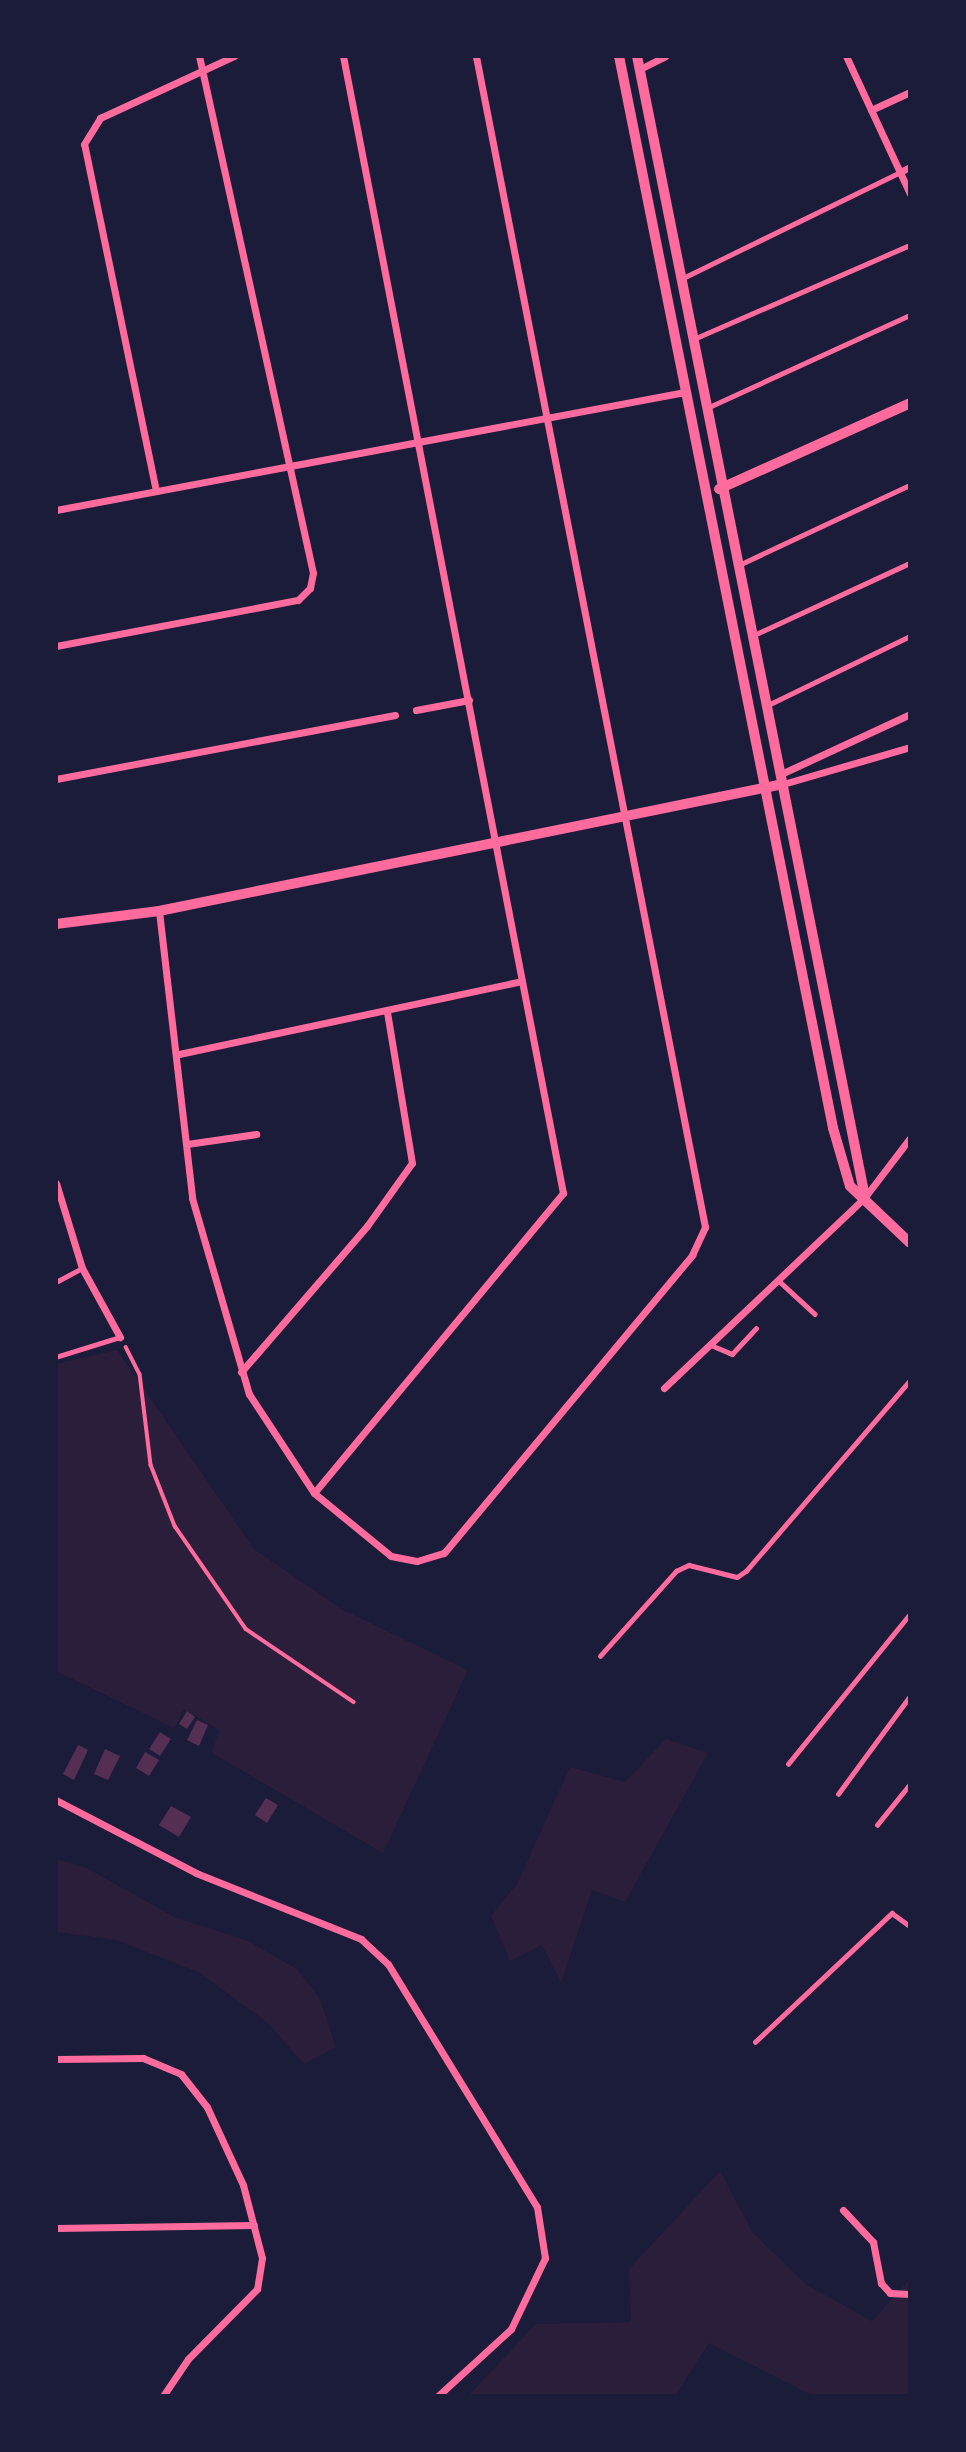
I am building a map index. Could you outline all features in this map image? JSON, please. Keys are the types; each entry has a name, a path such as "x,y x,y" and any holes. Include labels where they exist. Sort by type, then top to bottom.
{"street":[{"path":"56,646 298,600 310,588 313,573 205,69 199,56"},
{"path":"156,491 85,144 100,118 234,56"},
{"path":"314,1493 563,1193 519,982 469,700 343,56"},
{"path":"159,911 179,1054 192,1198 249,1395 314,1493 391,1556 417,1561 444,1553 692,1255 705,1227 629,816 551,417 476,56"},
{"path":"619,56 833,1128 850,1186 865,1197 910,1244"},
{"path":"637,56 705,409 740,564 865,1197"},
{"path":"640,69 665,56"},
{"path":"846,56 910,194"},
{"path":"871,110 910,92"},
{"path":"900,172 910,167"},
{"path":"56,510 288,464 685,392"},
{"path":"706,494 910,403"},
{"path":"416,710 469,700"},
{"path":"56,924 159,911 496,845 763,787 910,714"},
{"path":"56,779 395,715"},
{"path":"782,779 910,747"},
{"path":"179,1054 519,982"},
{"path":"241,1372 367,1226 412,1163 387,1012"},
{"path":"187,1144 257,1134"},
{"path":"664,1388 865,1197 910,1138"},
{"path":"56,1183 82,1268 120,1337"},
{"path":"56,1800 196,1872 361,1939 388,1964 537,2207 545,2258 512,2329 438,2396"},
{"path":"56,2059 144,2058 181,2074 207,2107 254,2225 262,2258 257,2290 188,2359 163,2396"},
{"path":"843,2210 873,2242 881,2283 890,2293 910,2294"},
{"path":"56,2228 254,2225"}],"lane":[{"path":"680,280 900,172"},
{"path":"692,340 910,245"},
{"path":"705,409 910,315"},
{"path":"740,564 910,485"},
{"path":"754,635 910,563"},
{"path":"767,706 910,636"},
{"path":"56,1282 82,1268"},
{"path":"778,1280 815,1314"},
{"path":"710,1344 732,1354 756,1328"},
{"path":"56,1357 120,1337"},
{"path":"600,1656 676,1571 689,1565 737,1577 746,1571 910,1380"},
{"path":"789,1764 910,1614"},
{"path":"838,1794 910,1696"},
{"path":"877,1825 910,1784"},
{"path":"755,2042 892,1913 910,1926"}],"path":[{"path":"120,1337 140,1374 151,1465 175,1526 246,1629 354,1702"}],"shaded area":[{"path":"117,1350 254,1549 343,1610 468,1670 383,1853 212,1753 219,1730 184,1709 174,1728 58,1672 56,1364"},
{"path":"666,1739 708,1753 625,1902 592,1890 561,1983 542,1945 510,1961 491,1916 517,1884 570,1767 625,1782"},
{"path":"56,1859 87,1868 174,1917 248,1941 297,1969 320,1999 336,2047 304,2064 268,2023 200,1973 117,1940 56,1932"},
{"path":"720,2171 753,2233 807,2285 872,2321 910,2279 910,2396 814,2396 709,2343 675,2396 468,2396 536,2324 631,2322 629,2269"}],"building":[{"path":"187,1711 195,1717 187,1729 179,1724"},
{"path":"197,1720 208,1725 199,1746 187,1740"},
{"path":"160,1732 171,1739 160,1756 149,1749"},
{"path":"78,1745 88,1750 74,1780 63,1774"},
{"path":"105,1749 120,1756 108,1780 94,1774"},
{"path":"145,1752 159,1760 149,1776 136,1768"},
{"path":"266,1798 278,1805 267,1823 255,1815"},
{"path":"171,1806 191,1817 179,1837 159,1825"}]}
